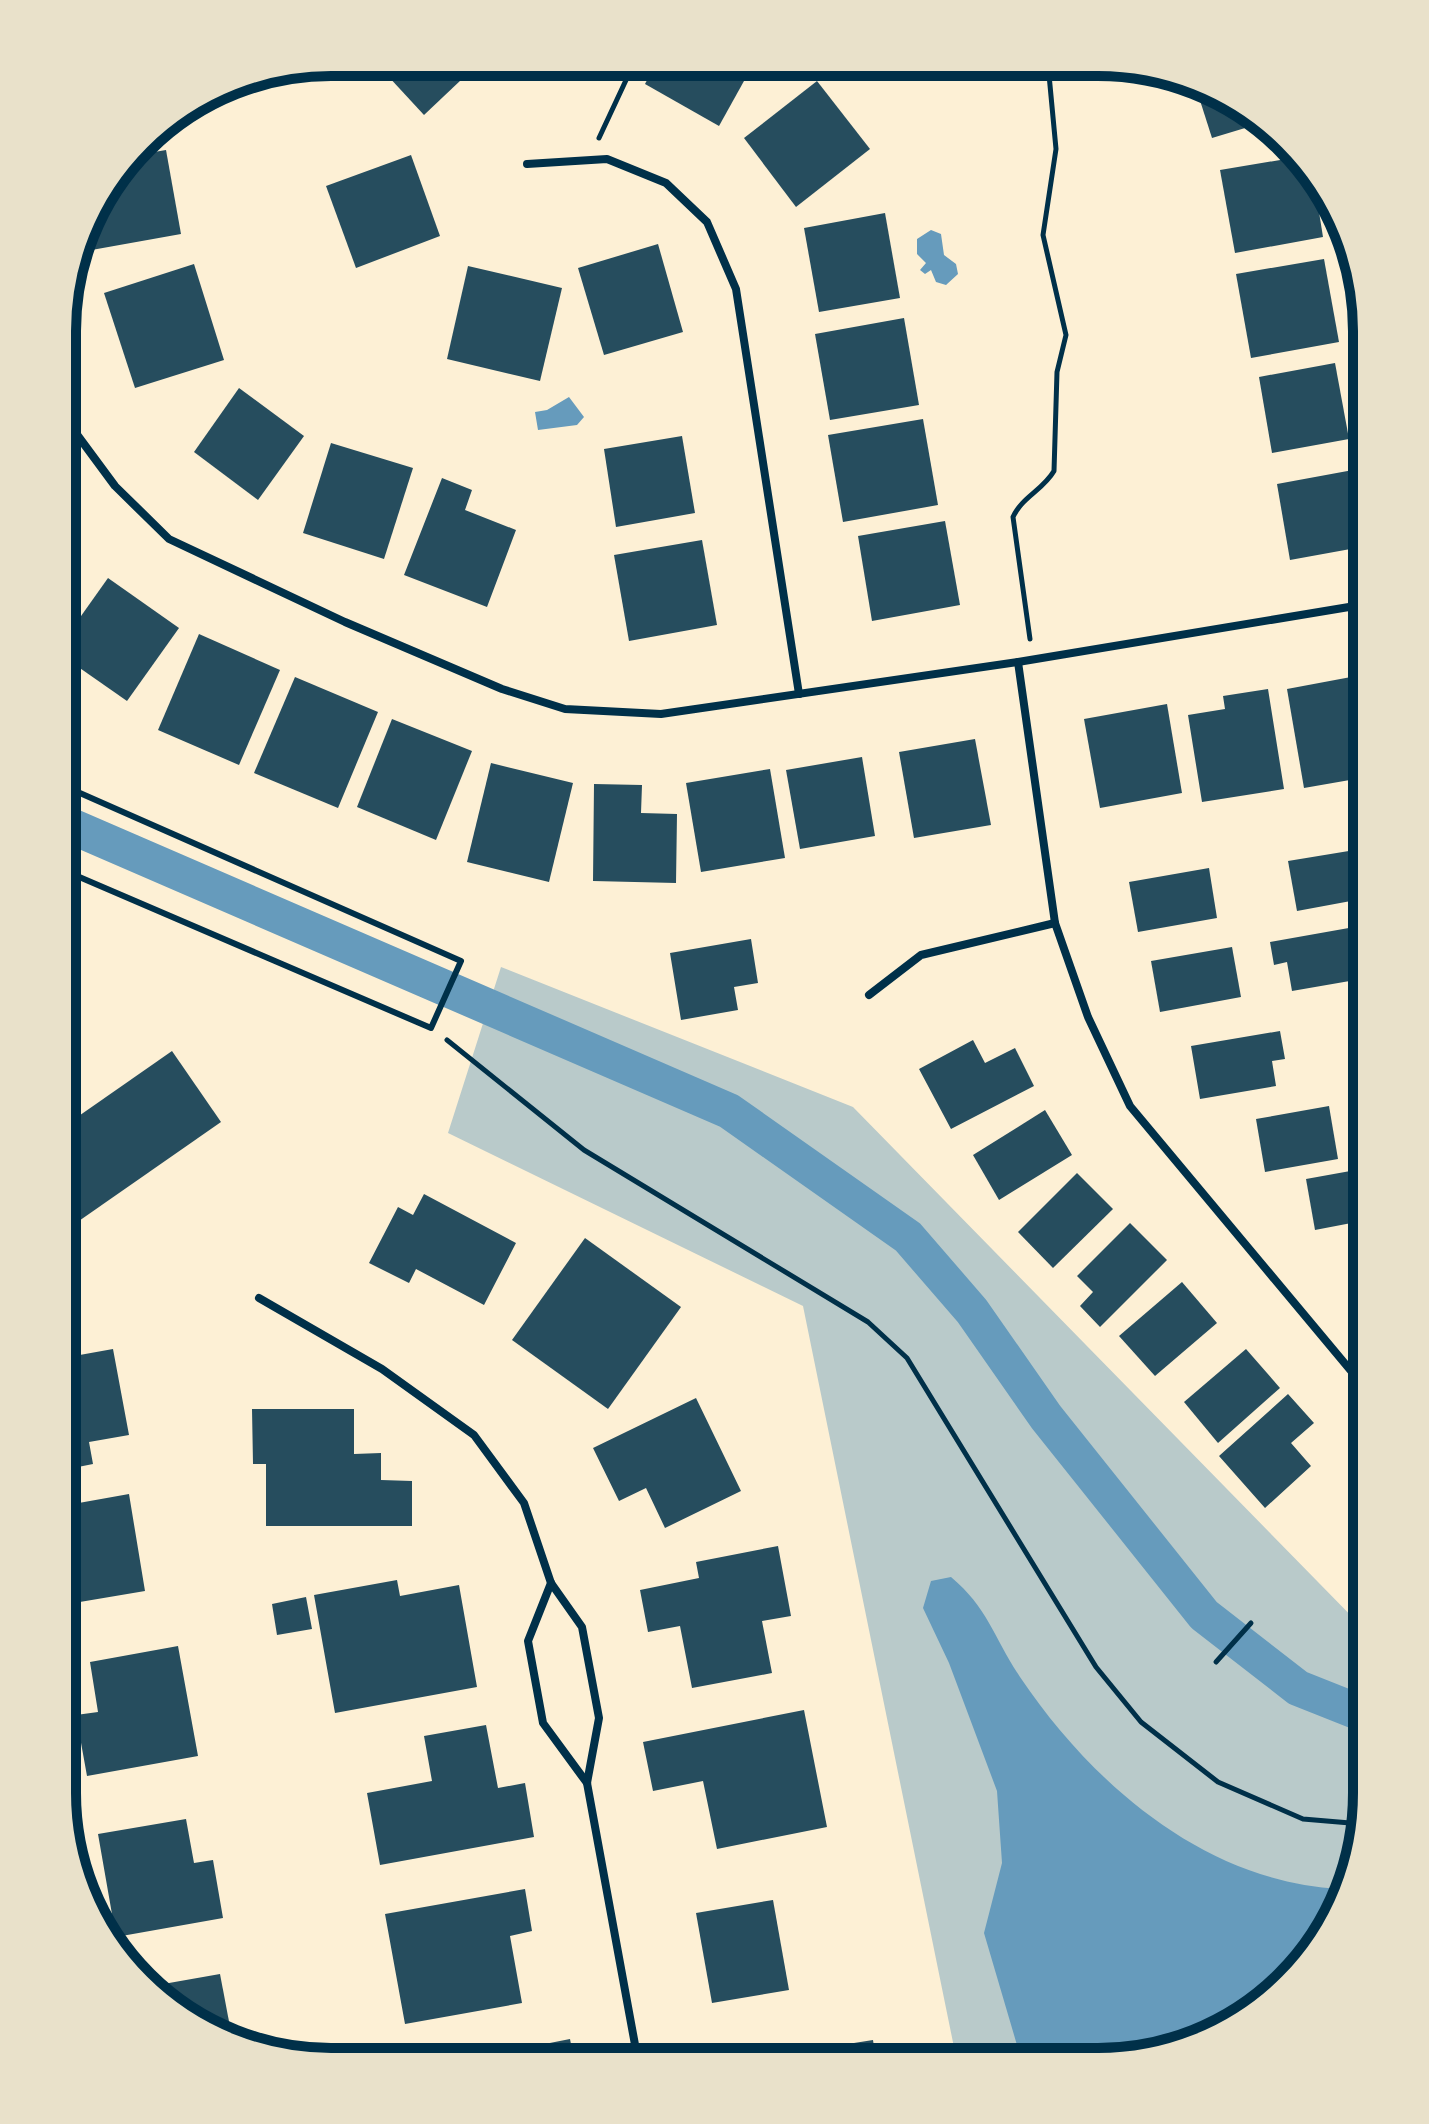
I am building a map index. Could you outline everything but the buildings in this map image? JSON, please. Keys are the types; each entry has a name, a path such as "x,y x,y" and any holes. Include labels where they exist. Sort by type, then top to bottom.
{"street":[{"path":"527,164 607,159 666,183 707,222 736,289 799,694"},
{"path":"76,437 115,486 169,539 345,622 502,689 565,709 661,714 1018,662 1353,606"},
{"path":"1018,662 1055,923 1088,1017 1130,1106 1352,1372"},
{"path":"869,995 921,955 1055,923"},
{"path":"259,1298 382,1369 474,1435 524,1503 551,1583 582,1627 599,1718 587,1783 636,2048"},
{"path":"551,1583 528,1641 535,1682 543,1723 587,1783"}],"lane":[{"path":"76,791 461,961 431,1028 76,876"}],"path":[{"path":"588,160 628,76"},
{"path":"1034,658 1013,517 1020,503 1046,484 1054,471 1057,372 1066,335 1043,235 1056,149 1049,76"},
{"path":"431,1028 584,1150 868,1322 907,1358 1096,1667 1141,1722 1218,1782 1303,1819 1350,1823"},
{"path":"1216,1662 1251,1623"}],"shaded area":[{"path":"501,967 853,1107 1352,1617 1352,1809 1348,1842 1327,1906 1290,1961 1266,1985 1211,2022 1147,2043 1098,2048 954,2048 803,1306 448,1133"}],"water":[{"path":"931,230 941,234 944,255 956,264 958,274 946,285 936,282 931,270 925,274 920,270 926,263 917,254 917,239"},
{"path":"569,397 584,417 577,425 538,430 535,412 547,410"},
{"path":"951,1577 964,1589 1049,1717 1117,1789 1156,1820 1198,1847 1243,1868 1290,1882 1334,1888 1310,1934 1290,1961 1266,1985 1211,2022 1164,2039 1098,2048 1018,2048 984,1933 1002,1863 997,1791 949,1663 923,1608 931,1581"}],"waterway":[{"path":"76,828 729,1111 908,1237 972,1311 1046,1417 1204,1615 1298,1688 1352,1709"}]}
